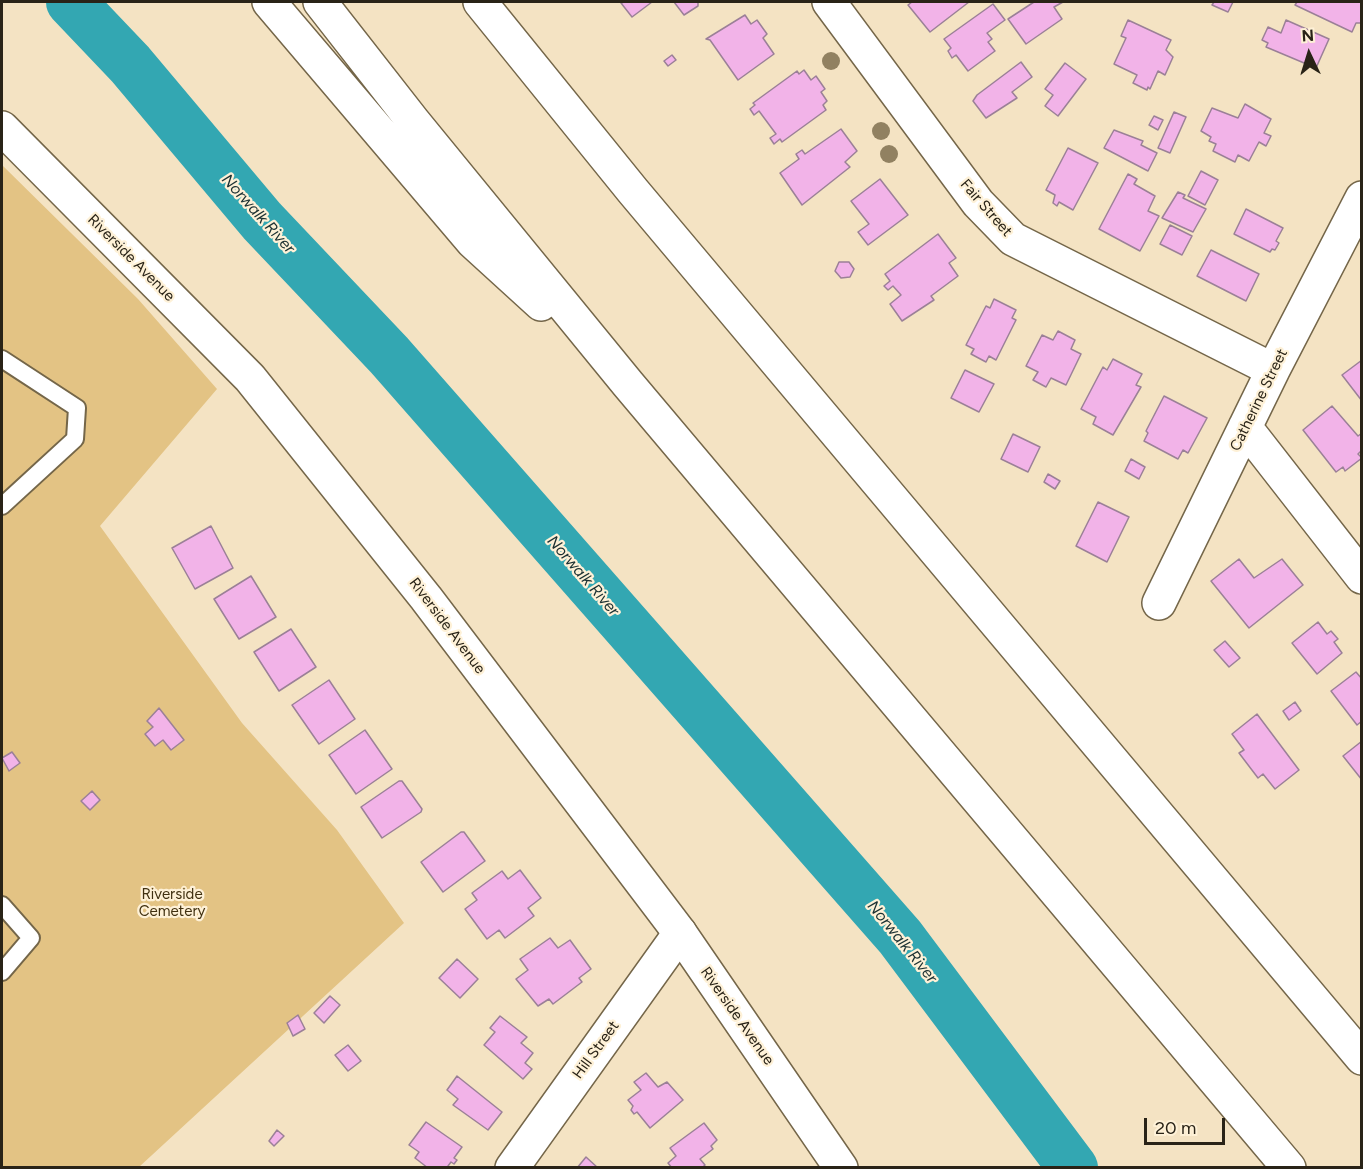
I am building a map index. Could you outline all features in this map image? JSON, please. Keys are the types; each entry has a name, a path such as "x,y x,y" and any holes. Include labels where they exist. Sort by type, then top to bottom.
{"main road":[{"path":"269,2 473,242 628,384"},
{"path":"320,2 413,121 628,384 1289,1167"},
{"path":"480,2 648,209 1362,1058"},
{"name":"Fair Street","path":"829,2 978,203 1013,239 1273,370"},
{"name":"Riverside Avenue","path":"2,128 250,378 426,598 680,933 841,1167"},
{"name":"Catherine Street","path":"1159,603 1273,370 1362,198"},
{"path":"1245,427 1362,577"},
{"name":"Hill Street","path":"512,1167 680,933"}],"lane":[{"path":"2,359 77,408 75,439 2,506"},
{"path":"2,905 32,938 2,972"}],"green space":[{"name":"Riverside Cemetery","path":"2,165 138,299 217,389 100,526 242,723 337,830 404,923 139,1167 2,1167"}],"building":[{"path":"652,2 632,17 621,3"},
{"path":"674,2 698,2 698,6 684,15"},
{"path":"912,2 969,2 930,32 908,5"},
{"path":"1034,2 1063,2 1054,7 1062,19 1026,44 1008,19"},
{"path":"1214,2 1233,2 1228,12 1212,5"},
{"path":"1297,2 1362,2 1362,23 1356,23 1352,32 1295,5"},
{"path":"993,4 1005,20 987,33 992,39 988,42 995,51 968,71 956,55 952,58 948,51 951,48 944,39"},
{"path":"745,15 751,24 757,20 767,34 763,38 774,54 738,80 710,40 706,39"},
{"path":"1128,20 1171,40 1166,50 1173,57 1165,75 1158,71 1150,89 1148,87 1147,90 1133,83 1137,75 1114,64 1126,38 1121,36"},
{"path":"1286,20 1329,39 1316,68 1266,47 1268,43 1262,40 1268,27 1281,33"},
{"path":"672,55 676,60 668,66 664,61"},
{"path":"1021,62 1032,77 1012,92 1017,98 986,118 973,101 977,95"},
{"path":"1065,63 1086,79 1058,116 1045,106 1053,95 1045,89"},
{"path":"804,70 811,80 816,76 825,89 821,92 827,101 823,105 826,110 782,142 780,139 774,144 770,138 776,134 759,111 754,115 750,109 755,105 753,103 797,71 799,74"},
{"path":"1245,104 1271,119 1264,133 1271,136 1266,146 1259,142 1249,161 1238,155 1235,162 1213,151 1216,144 1209,141 1211,137 1201,131 1212,108 1238,118"},
{"path":"1174,112 1186,117 1170,153 1158,148"},
{"path":"1154,116 1163,120 1158,130 1149,125"},
{"path":"841,129 857,151 845,162 850,167 802,205 780,173 799,159 796,154 802,150 805,154"},
{"path":"1114,130 1143,141 1141,145 1157,153 1148,171 1104,148"},
{"path":"1068,148 1098,163 1073,210 1059,202 1057,206 1053,203 1055,195 1046,190"},
{"path":"1201,171 1218,180 1205,205 1188,196"},
{"path":"1128,174 1137,179 1134,184 1155,196 1148,211 1159,216 1140,251 1099,229"},
{"path":"880,179 908,215 868,245 858,232 869,224 851,201"},
{"path":"1178,192 1185,195 1183,198 1206,209 1193,232 1162,218"},
{"path":"1246,209 1283,228 1276,241 1279,243 1275,250 1272,249 1270,252 1234,234"},
{"path":"1170,225 1192,236 1182,255 1160,244"},
{"path":"938,234 956,258 949,263 958,276 931,296 934,300 902,321 890,304 901,295 893,286 888,290 884,286 890,281 885,274"},
{"path":"1211,250 1259,274 1246,301 1197,276"},
{"path":"839,262 849,262 854,269 850,277 841,278 835,271"},
{"path":"994,299 1016,310 1012,318 1016,320 996,360 989,356 986,362 971,354 974,349 966,345 986,306 990,308"},
{"path":"1058,331 1075,340 1071,349 1081,354 1066,385 1051,378 1046,387 1033,380 1038,372 1026,366 1042,335 1053,340"},
{"path":"1113,359 1142,374 1136,385 1141,387 1113,435 1093,424 1096,417 1081,409 1103,367 1107,370"},
{"path":"1362,360 1362,401 1342,375"},
{"path":"965,370 994,384 979,412 951,398"},
{"path":"1164,396 1207,418 1188,453 1183,450 1178,459 1144,441 1148,433 1146,431"},
{"path":"1332,406 1358,436 1362,433 1362,450 1358,454 1362,458 1345,471 1343,467 1336,472 1303,430"},
{"path":"1013,434 1040,447 1028,472 1001,459"},
{"path":"1131,459 1145,467 1139,479 1125,471"},
{"path":"1048,474 1060,481 1055,489 1044,482"},
{"path":"1098,502 1129,517 1107,562 1076,546"},
{"path":"211,526 233,568 195,589 172,548"},
{"path":"1239,559 1254,578 1282,559 1303,585 1249,628 1211,581"},
{"path":"251,576 276,617 239,639 214,599"},
{"path":"1318,622 1327,634 1331,631 1338,639 1334,642 1342,653 1317,674 1292,643"},
{"path":"291,629 316,667 279,691 254,652"},
{"path":"1225,641 1240,658 1229,667 1214,650"},
{"path":"1356,672 1362,679 1362,721 1357,725 1331,691"},
{"path":"329,680 355,719 319,744 292,705"},
{"path":"1295,702 1301,711 1289,720 1283,711"},
{"path":"159,708 184,740 171,750 163,740 155,746 145,734 153,727 147,721"},
{"path":"1257,714 1299,770 1275,789 1263,774 1258,778 1239,753 1244,750 1232,734"},
{"path":"365,730 392,769 356,794 329,755"},
{"path":"1362,741 1362,780 1343,756"},
{"path":"12,752 20,763 9,771 2,758"},
{"path":"402,781 422,809 421,812 382,838 361,807"},
{"path":"92,791 100,800 90,810 81,801"},
{"path":"464,832 485,861 443,892 421,862"},
{"path":"520,870 541,898 528,908 534,916 505,938 499,930 487,939 465,909 477,900 472,893 502,871 508,879"},
{"path":"550,938 558,948 570,940 591,969 579,978 582,982 553,1004 549,999 538,1006 516,979 528,970 520,959"},
{"path":"457,959 478,979 460,998 439,978"},
{"path":"330,996 340,1005 324,1023 314,1013"},
{"path":"298,1015 305,1029 293,1036 287,1023"},
{"path":"500,1016 527,1037 521,1043 533,1053 525,1063 532,1069 523,1079 484,1045 495,1032 490,1028"},
{"path":"348,1045 361,1061 348,1071 335,1055"},
{"path":"646,1073 658,1087 667,1082 683,1100 650,1128 637,1112 634,1114 631,1110 633,1106 628,1100 641,1090 634,1082"},
{"path":"457,1076 502,1112 488,1130 453,1105 458,1099 447,1090"},
{"path":"426,1122 462,1147 454,1158 457,1160 448,1166 450,1168 428,1168 415,1158 419,1152 409,1145"},
{"path":"704,1123 717,1140 711,1146 713,1149 700,1159 705,1165 702,1168 672,1168 668,1163 676,1156 670,1148"},
{"path":"277,1130 284,1136 274,1146 269,1141"},
{"path":"586,1157 598,1168 577,1168"}],"waterway":[{"name":"Norwalk River","path":"71,2 130,64 262,221 389,355 900,937 1073,1168"}]}
